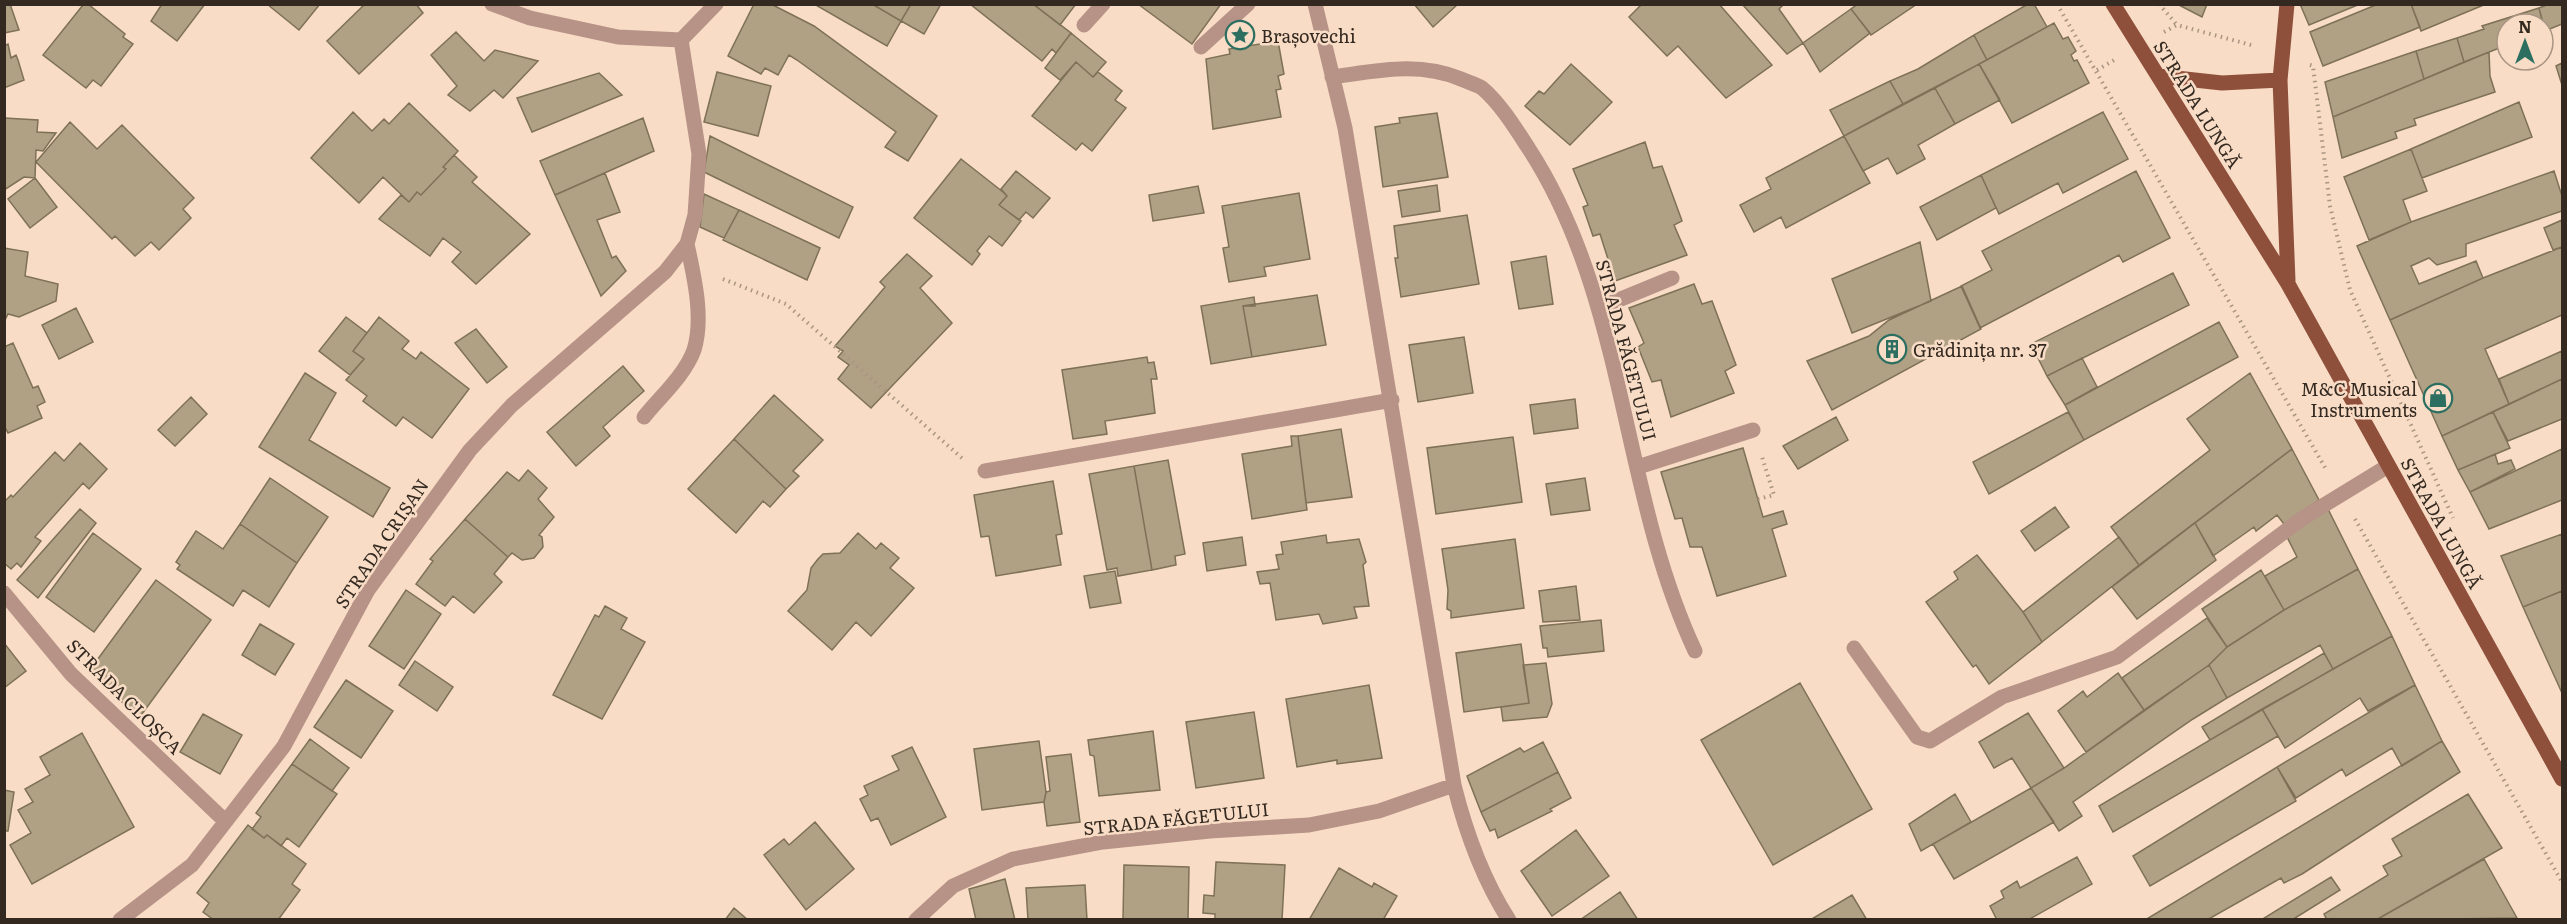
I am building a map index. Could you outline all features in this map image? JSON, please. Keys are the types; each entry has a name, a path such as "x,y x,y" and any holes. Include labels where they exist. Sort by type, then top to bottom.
{"main road":[{"name":"STRADA LUNGĂ","path":"2113,4 2288,284 2562,779"},
{"name":"STRADA LUNGĂ","path":"2287,4 2280,80 2288,284"},
{"path":"2158,76 2222,83 2280,80"}],"street":[{"path":"492,4 530,18 618,38 681,40 716,4"},
{"path":"1084,25 1103,4"},
{"path":"1201,47 1248,4"},
{"path":"1315,4 1345,128 1392,399 1454,785 1466,832 1493,894 1509,920"},
{"name":"STRADA CRIȘAN","path":"120,920 192,865 284,746 368,590 470,450 512,405 665,272 687,244 695,215 699,154 681,40"},
{"name":"STRADA FĂGETULUI","path":"1332,77 1398,68 1438,70 1481,88 1518,132 1542,169 1571,226 1599,309 1657,547 1679,617 1695,651"},
{"name":"STRADA CRIȘAN","path":"644,417 685,367 693,350 698,325 692,266 687,244"},
{"path":"1599,309 1672,278"},
{"path":"985,471 1392,399"},
{"path":"1638,467 1753,430"},
{"path":"1854,648 1917,738 1930,741 2002,697 2117,657 2303,518 2388,466"},
{"name":"STRADA CLOȘCA","path":"4,593 71,674 225,821"},
{"name":"STRADA FĂGETULUI","path":"916,920 952,886 1013,859 1103,842 1210,831 1309,825 1379,811 1454,785"}],"path":[{"path":"2057,4 2562,882"},
{"path":"2159,4 2177,25 2282,53 2313,66 2330,206 2350,290 2456,525"},
{"path":"2097,70 2177,25"},
{"path":"692,266 786,304 954,453 985,471"},
{"path":"1753,430 1774,495 1758,499"}],"building":[{"path":"4,4 10,4 19,30 4,33"},
{"path":"88,4 125,34 123,37 133,44 101,86 93,80 86,88 43,55 83,5"},
{"path":"162,4 205,4 177,41 151,21"},
{"path":"267,4 320,4 299,30"},
{"path":"365,4 416,4 423,13 359,74 327,41"},
{"path":"754,4 771,4 814,26 937,116 908,161 885,147 896,132 789,55 778,75 765,68 761,74 728,56"},
{"path":"814,4 872,4 901,21 887,46"},
{"path":"872,4 911,4 901,21"},
{"path":"911,4 941,4 924,34 901,21"},
{"path":"970,4 1033,4 1071,33 1056,53 1052,49 1042,61"},
{"path":"1033,4 1076,4 1060,25"},
{"path":"1138,4 1221,4 1192,44"},
{"path":"1414,4 1458,4 1433,27"},
{"path":"1642,4 1719,4 1772,65 1726,98 1678,46 1667,56 1629,17"},
{"path":"1742,4 1784,4 1779,9 1803,43 1787,54"},
{"path":"1858,4 1917,4 1871,35 1851,9"},
{"path":"2028,4 2034,4 2047,27 1987,60 1974,35"},
{"path":"2177,4 2207,4 2202,17"},
{"path":"2300,4 2360,4 2309,25"},
{"path":"2378,4 2411,4 2420,27 2323,66 2310,32"},
{"path":"2411,4 2486,4 2421,31"},
{"path":"2549,4 2562,4 2562,24 2555,27 2555,12 2540,12 2539,8"},
{"path":"2539,8 2540,12 2526,12"},
{"path":"1851,9 1870,33 1820,72 1803,43"},
{"path":"2495,22 2495,50 2464,62 2457,38 2484,29 2482,26"},
{"path":"2054,23 2063,39 2068,37 2076,51 2071,55 2074,61 2077,60 2089,83 2012,123 1979,64"},
{"path":"456,32 484,61 495,50 538,61 503,98 494,90 470,111 448,95 457,86 431,55"},
{"path":"1071,33 1106,62 1093,77 1076,62 1060,80 1045,68"},
{"path":"1974,35 1987,60 1903,104 1890,81 1918,69"},
{"path":"2457,38 2464,62 2424,79 2416,51"},
{"path":"1278,41 1284,74 1278,76 1281,89 1276,90 1281,117 1213,129 1206,59 1230,54 1229,49"},
{"path":"8,44 11,58 16,55 24,80 4,88 4,46"},
{"path":"2416,51 2424,79 2333,117 2325,82"},
{"path":"2489,52 2490,76 2495,92 2414,119 2416,125 2395,132 2397,138 2342,158 2333,117"},
{"path":"1076,62 1093,77 1098,72 1122,91 1115,100 1126,108 1092,151 1082,143 1076,150 1032,116"},
{"path":"2562,63 2562,85 2556,66"},
{"path":"1571,64 1612,102 1570,145 1525,106 1539,91 1544,94"},
{"path":"1979,64 2000,100 1955,124 1935,88"},
{"path":"717,72 771,86 758,136 704,122"},
{"path":"599,73 622,95 532,132 517,98"},
{"path":"1890,81 1903,104 1844,136 1830,110"},
{"path":"1935,88 1955,124 1918,145 1925,159 1897,174 1888,158 1863,171 1844,136"},
{"path":"2519,102 2532,137 2422,178 2411,149"},
{"path":"409,103 458,151 443,167 446,169 421,195 417,192 409,202 383,177 359,203 311,158 353,112 372,131 384,119 389,124"},
{"path":"2103,112 2128,159 2063,193 2058,183 1999,214 1981,175"},
{"path":"1437,113 1448,177 1383,187 1375,127 1400,123 1399,118"},
{"path":"4,118 38,120 37,132 56,133 43,151 36,150 35,178 24,177 4,190"},
{"path":"643,118 654,151 555,195 540,161"},
{"path":"70,122 97,149 122,125 194,198 183,209 191,218 159,250 151,242 135,256 115,236 112,239 36,162"},
{"path":"710,136 853,207 839,238 704,172"},
{"path":"1844,136 1870,183 1786,228 1781,217 1754,232 1740,205 1771,189 1766,178"},
{"path":"1645,142 1653,168 1662,166 1682,221 1674,225 1687,255 1615,281 1600,234 1593,236 1583,207 1588,205 1573,169"},
{"path":"2411,149 2427,191 2403,200 2411,222 2369,240 2344,177"},
{"path":"454,155 477,177 472,182 530,234 476,284 452,262 461,252 443,238 430,256 379,219 401,195 409,202 417,192 421,195 446,169 443,167"},
{"path":"961,159 1007,196 999,205 1021,221 1002,246 989,236 977,251 980,254 972,265 914,218"},
{"path":"1016,171 1050,198 1033,218 1026,212 1019,220 999,205 1007,196 1001,189"},
{"path":"2136,171 2170,238 2123,262 2119,255 1980,328 1961,286 1992,270 1982,251"},
{"path":"2554,171 2562,196 2562,211 2466,244 2466,256 2437,265 2429,258 2411,266 2419,284 2476,261 2483,278 2390,320 2357,246 2411,222"},
{"path":"605,173 620,212 597,220 612,258 616,256 626,271 601,296 555,195"},
{"path":"1981,175 1996,208 1937,240 1920,207"},
{"path":"35,178 57,207 30,228 8,199"},
{"path":"1437,185 1440,211 1402,217 1398,191"},
{"path":"1198,186 1204,213 1153,221 1149,195"},
{"path":"1299,193 1310,259 1264,267 1266,276 1229,282 1223,248 1229,247 1222,206"},
{"path":"704,194 739,210 724,238 700,227"},
{"path":"739,210 820,248 807,280 723,240"},
{"path":"1467,215 1479,284 1401,297 1395,258 1398,258 1394,226"},
{"path":"2562,220 2562,247 2553,250 2544,228"},
{"path":"1920,242 1931,301 1852,333 1832,279"},
{"path":"2562,247 2562,315 2485,349 2509,404 2442,436 2390,320 2483,278"},
{"path":"4,248 28,252 25,276 58,284 56,301 19,317 8,314 4,322"},
{"path":"907,254 932,276 920,288 952,323 871,408 838,379 849,365 838,357 843,351 835,346 885,287 880,282"},
{"path":"1546,256 1553,304 1519,309 1511,262"},
{"path":"2173,273 2189,305 2047,376 2031,344"},
{"path":"1694,284 1702,304 1712,301 1736,365 1725,371 1734,393 1671,417 1661,380 1652,382 1638,347 1644,343 1629,308"},
{"name":"Grădinița nr. 37","path":"1962,286 1981,329 1832,410 1807,361 1869,336 1889,320"},
{"path":"1317,295 1326,345 1252,357 1243,306"},
{"path":"1254,297 1255,306 1243,306 1252,357 1211,364 1201,306"},
{"path":"76,308 93,342 59,359 42,325"},
{"path":"346,317 367,333 353,351 364,359 350,375 319,351"},
{"path":"379,317 409,341 402,349 416,359 421,352 469,389 432,438 403,417 396,426 363,401 367,396 346,380 364,359 353,351"},
{"path":"2219,322 2238,357 2084,440 2065,405"},
{"path":"476,329 507,367 487,383 455,343"},
{"path":"1464,337 1473,393 1418,402 1409,345"},
{"path":"13,343 33,388 38,386 45,402 37,406 42,418 8,433 4,425 4,347"},
{"path":"2562,351 2562,379 2509,404 2499,379"},
{"path":"1147,357 1148,363 1154,362 1157,379 1151,379 1155,413 1105,421 1107,434 1073,439 1062,370"},
{"path":"2082,358 2097,387 2065,405 2047,376"},
{"path":"623,366 644,391 603,427 610,436 576,466 547,432"},
{"path":"305,373 336,393 309,440 390,488 373,517 259,447"},
{"path":"2250,373 2292,449 2139,565 2111,527 2210,450 2187,419"},
{"path":"2562,379 2562,419 2508,441 2493,412"},
{"path":"774,395 823,440 793,471 799,476 786,489 734,439"},
{"path":"191,397 207,414 175,446 158,430"},
{"path":"1575,399 1578,428 1534,434 1530,405"},
{"path":"2068,412 2084,440 1989,494 1973,462"},
{"path":"2493,412 2510,448 2458,470 2442,436"},
{"path":"1836,417 1848,440 1798,469 1783,446"},
{"path":"1341,429 1352,497 1306,503 1298,436"},
{"path":"1291,436 1298,436 1307,510 1252,519 1242,454 1292,446"},
{"path":"1513,437 1522,502 1436,514 1427,448"},
{"path":"734,439 786,489 770,507 763,501 736,533 688,489"},
{"path":"80,443 107,469 89,489 83,483 35,537 41,541 21,567 17,563 11,569 4,563 4,502 11,495 13,497 55,452 64,461"},
{"path":"1743,448 1763,517 1783,511 1787,524 1772,529 1786,576 1717,596 1702,547 1690,547 1682,518 1675,519 1661,472"},
{"path":"2292,449 2319,500 2284,524 2277,515 2256,531 2254,527 2213,556 2195,523"},
{"path":"2562,449 2562,500 2489,529 2470,492"},
{"path":"2495,454 2498,464 2511,460 2515,469 2470,492 2458,470"},
{"path":"1168,460 1185,554 1175,556 1176,565 1152,570 1134,466"},
{"path":"1134,466 1152,570 1118,576 1117,568 1107,570 1089,474"},
{"path":"528,470 547,488 538,499 554,517 539,535 542,537 543,547 534,558 522,560 512,553 508,557 465,519 507,472 519,481"},
{"path":"270,478 328,517 297,563 240,524"},
{"path":"1585,478 1590,510 1551,515 1546,484"},
{"path":"1053,481 1062,534 1056,535 1061,565 996,576 989,536 981,537 974,495"},
{"path":"2055,507 2069,527 2035,551 2021,531"},
{"path":"80,509 96,523 38,598 17,580"},
{"path":"2328,509 2358,569 2284,610 2265,576 2297,557 2285,533"},
{"path":"465,519 508,557 494,574 502,582 474,613 453,596 445,606 416,584 433,561 430,559"},
{"path":"2195,523 2216,560 2137,619 2112,587"},
{"path":"240,524 297,563 269,607 243,590 233,606 177,569 180,565 176,562 196,531 223,549"},
{"path":"93,533 141,569 94,632 46,597"},
{"path":"858,533 876,549 881,543 899,558 890,568 914,588 871,636 856,622 832,650 788,611 807,590 811,568 818,559 823,554 840,553"},
{"path":"2562,534 2562,591 2523,607 2501,556"},
{"path":"1326,535 1327,543 1359,539 1366,562 1363,565 1369,606 1354,607 1357,618 1323,624 1319,614 1276,620 1270,583 1260,584 1257,572 1279,569 1276,555 1283,554 1281,542"},
{"path":"1242,537 1246,565 1207,571 1203,543"},
{"path":"2119,537 2139,565 2042,642 2023,612"},
{"path":"1515,539 1524,608 1451,618 1451,611 1447,609 1448,590 1442,549"},
{"path":"1977,555 2023,612 2042,642 1989,684 1976,665 1973,667 1926,602 1958,579 1954,572"},
{"path":"2358,569 2392,636 2333,669 2320,645 2227,698 2209,665 2227,647 2284,610"},
{"path":"2261,570 2284,610 2227,647 2202,609"},
{"path":"1115,571 1121,603 1090,608 1084,576"},
{"path":"156,580 211,620 139,718 89,671"},
{"path":"1576,586 1580,620 1543,622 1539,591"},
{"path":"406,590 441,614 404,669 369,646"},
{"path":"2562,591 2562,693 2523,607"},
{"path":"605,606 627,618 621,629 645,642 602,719 553,695 595,615 599,617"},
{"path":"2207,618 2227,647 2209,665 2144,710 2122,678"},
{"path":"1601,620 1604,651 1548,657 1547,648 1543,648 1540,626"},
{"path":"260,624 294,644 275,675 242,655"},
{"path":"2392,636 2415,685 2368,711 2360,698 2285,748 2262,709"},
{"path":"4,643 26,671 4,688"},
{"path":"1521,644 1529,703 1464,712 1456,653"},
{"path":"2324,653 2333,669 2210,740 2202,727"},
{"path":"415,661 453,687 437,711 399,685"},
{"path":"1546,663 1552,704 1547,717 1503,721 1501,707 1529,703 1523,665"},
{"path":"2209,665 2227,698 2073,802 2082,816 2059,831 2031,788 2064,768"},
{"path":"2118,673 2144,710 2086,752 2058,711 2083,691 2087,697"},
{"path":"346,680 393,711 361,758 314,727"},
{"path":"1800,683 1872,809 1773,865 1701,740"},
{"path":"1369,685 1382,758 1337,764 1337,760 1297,767 1286,699"},
{"path":"2415,685 2442,741 2402,766 2392,748 2346,776 2342,769 2296,798 2277,767"},
{"path":"2262,709 2278,736 2113,832 2099,806"},
{"path":"1254,712 1264,778 1196,788 1186,722"},
{"path":"2028,713 2064,768 2031,788 2012,758 1994,768 1979,742"},
{"path":"203,714 242,735 220,774 180,752"},
{"path":"1153,731 1160,790 1099,796 1094,756 1090,755 1088,740"},
{"path":"82,733 134,827 32,884 10,845 31,833 18,810 33,802 25,789 50,775 40,757"},
{"path":"310,739 349,768 332,791 292,764"},
{"path":"1039,741 1046,792 1044,802 982,810 974,749"},
{"path":"2442,741 2460,772 2302,874 2284,883 2281,878 2207,920 2145,920"},
{"path":"1543,742 1558,772 1481,812 1467,776 1520,748 1524,752"},
{"path":"912,747 946,817 891,845 878,818 871,821 860,799 868,795 864,786 899,770 892,756"},
{"path":"1071,754 1080,822 1047,826 1044,802 1046,792 1050,791 1046,757"},
{"path":"292,764 337,794 299,847 287,838 281,846 267,835 264,838 252,829 261,817 256,813"},
{"path":"2277,767 2296,801 2150,886 2133,856"},
{"path":"1558,772 1571,798 1550,809 1552,811 1498,838 1495,829 1490,831 1481,812"},
{"path":"2031,788 2054,822 1954,879 1933,844"},
{"path":"4,790 14,792 8,831 4,831"},
{"path":"1955,794 1971,822 1921,851 1909,824"},
{"path":"2468,794 2502,848 2376,920 2327,920 2324,914 2388,875 2383,866 2402,856 2392,839"},
{"path":"815,822 854,869 806,910 764,855 784,839 789,845"},
{"path":"248,825 264,838 267,835 306,864 292,884 300,890 278,920 214,920 203,912 209,903 197,893"},
{"path":"1576,830 1609,876 1552,916 1521,871"},
{"path":"2077,857 2092,884 2028,920 1997,920 1990,906 2004,898 2001,891 2017,881 2020,888"},
{"path":"2484,859 2517,918 2376,920"},
{"path":"1216,862 1285,865 1282,920 1215,920 1215,914 1203,913 1204,895 1214,896"},
{"path":"1124,865 1189,867 1188,920 1123,920"},
{"path":"1339,868 1372,887 1374,883 1397,896 1383,920 1309,920"},
{"path":"2331,877 2340,890 2292,920 2261,920"},
{"path":"1005,879 1015,920 976,920 969,889"},
{"path":"1085,885 1087,920 1028,920 1026,888"},
{"path":"1620,892 1638,920 1580,920"},
{"path":"1852,895 1867,920 1810,920"},
{"path":"734,908 748,920 725,920"}],"place":[{"name":"Brașovechi","path":"1240,35"},
{"name":"Grădinița nr. 37","path":"1892,349"},
{"name":"M&C Musical Instruments","path":"2438,398"}]}
